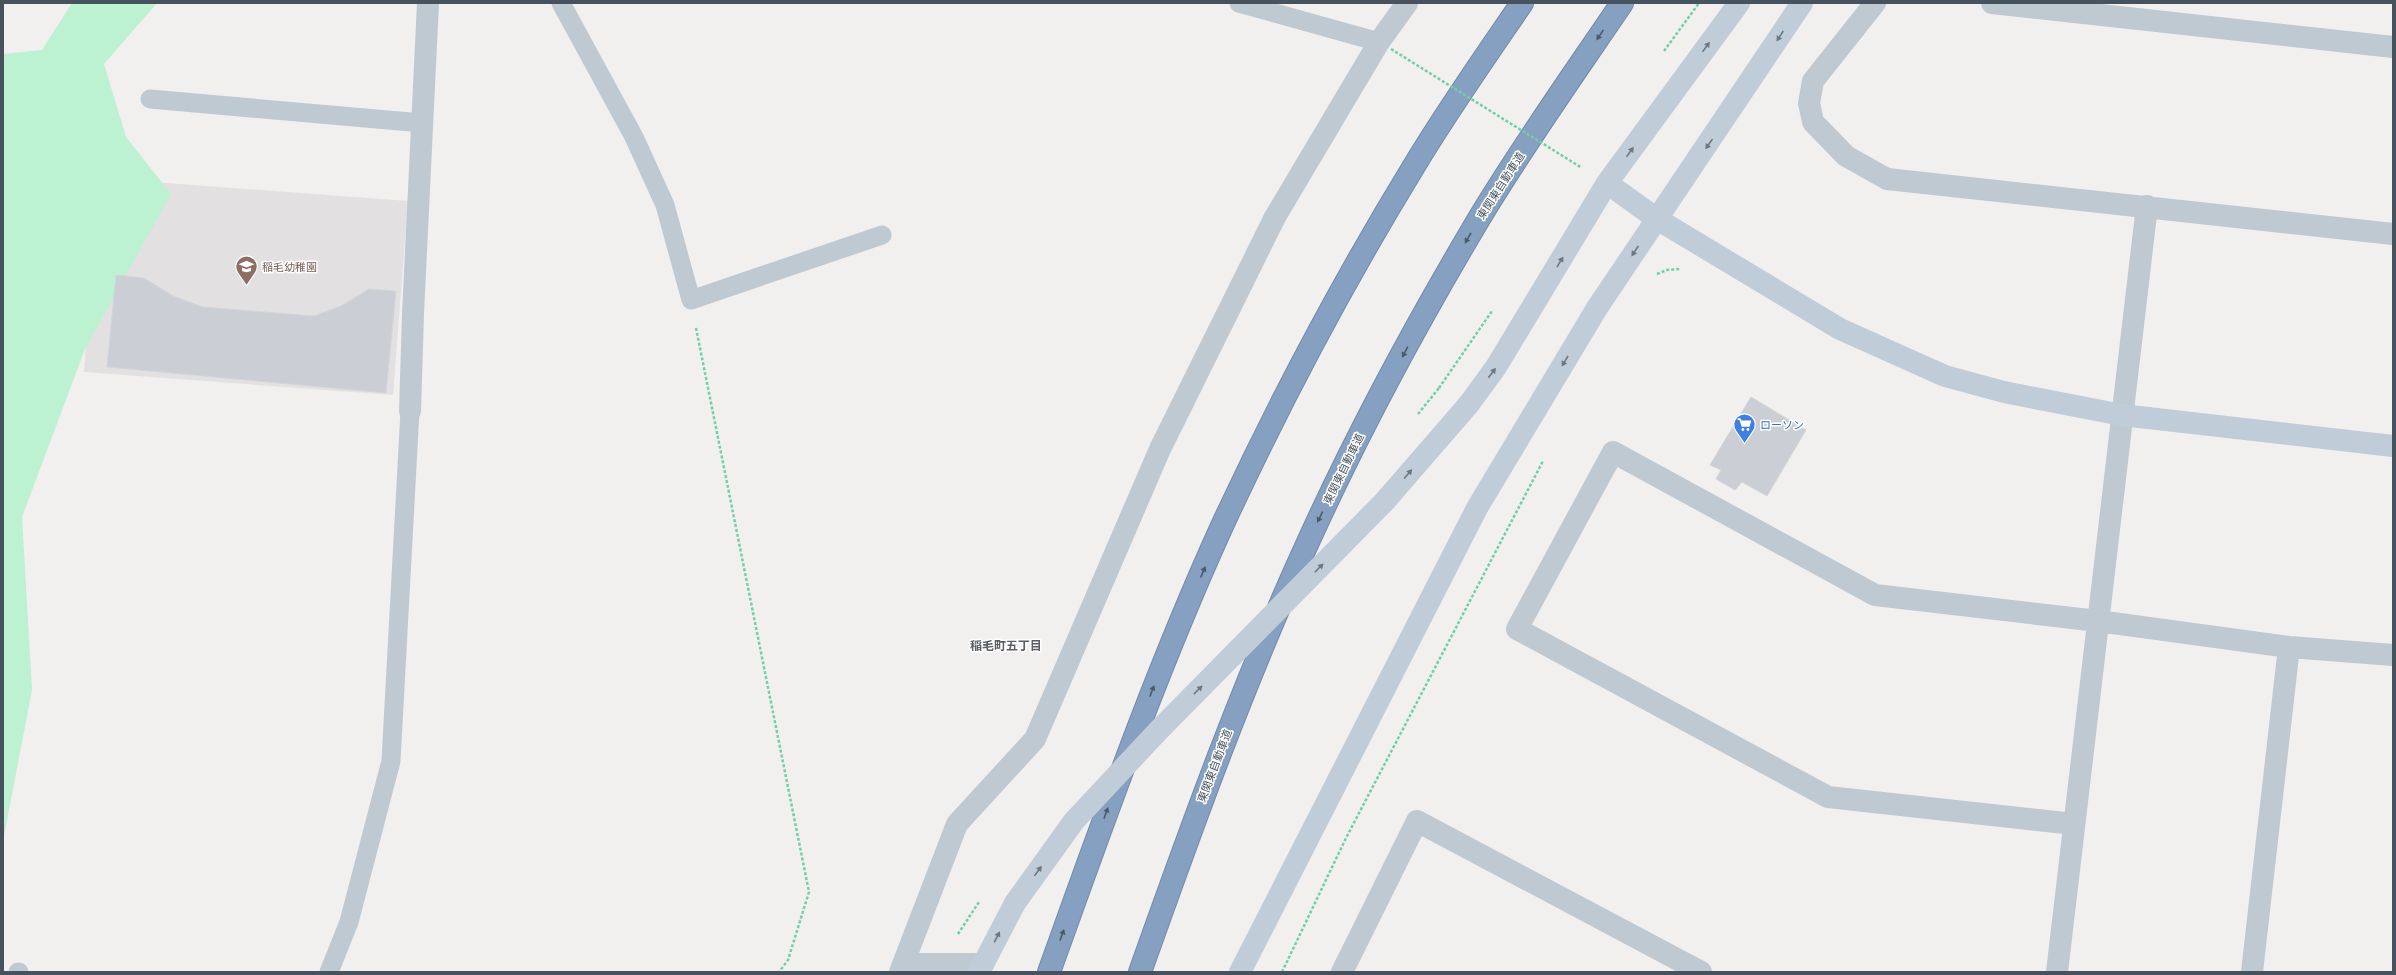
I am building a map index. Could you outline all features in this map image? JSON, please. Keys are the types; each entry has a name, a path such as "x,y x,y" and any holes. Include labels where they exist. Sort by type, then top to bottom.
{"highway":[{"path":"1049,972 1163,663 1222,526 1340,291 1415,164 1522,3"},
{"name":"東関東自動車道","path":"1140,972 1252,668 1309,538 1360,435 1414,333 1481,216 1622,3"}],"street":[{"path":"410,411 413,314 428,3"},
{"path":"1407,3 1385,45 1275,217 1160,449 1035,739 957,824 901,968 942,964 981,968 1015,903 1074,821 1159,730 1384,501 1469,404 1496,367 1608,183 1739,3"},
{"path":"1240,972 1477,508 1597,308 1802,3"},
{"path":"1876,3 1813,81 1808,103 1813,122 1846,156 1886,179 2393,234"},
{"path":"1992,3 2393,47"},
{"path":"1608,183 1657,219 1840,329 1900,358 1945,376 2004,392 2122,415 2393,446"},
{"path":"2057,972 2146,206"},
{"path":"2074,824 1828,797 1517,629 1613,452 1875,595 2098,621 2289,647 2393,655"},
{"path":"2252,972 2289,647"},
{"path":"1342,972 1417,821 1701,972"}],"lane":[{"path":"561,3 634,137 665,206 691,300 882,236"},
{"path":"1239,3 1385,45"},
{"path":"150,99 422,123"},
{"path":"329,972 349,922 391,761 410,411"}],"path":[{"path":"1385,45 1582,168"},
{"path":"691,300 809,892 788,960 779,972"},
{"path":"942,964 957,936 982,898"}],"shaded area":[{"name":"稲毛幼稚園","path":"99,178 408,201 393,395 84,372"}],"green space":[{"path":"72,3 157,3 104,64 126,137 171,194 85,349 22,517 32,690 3,841 3,54 42,50"}],"building":[{"path":"116,275 144,278 173,296 203,307 314,316 341,306 369,289 396,291 386,393 107,367"},
{"path":"1751,397 1806,430 1767,496 1742,482 1735,490 1716,479 1721,470 1710,465"}],"place":[{"name":"稲毛幼稚園","path":"246,286"},
{"name":"ローソン","path":"1744,444"}],"district":[{"name":"稲毛町五丁目","path":"1006,646"}]}
